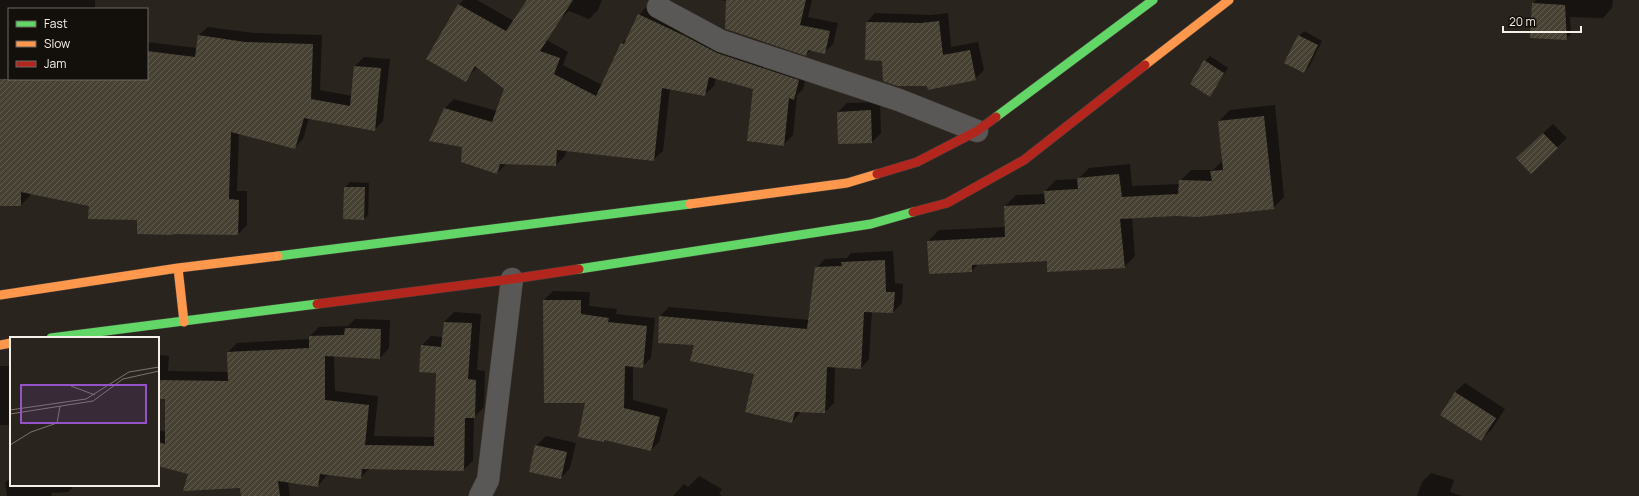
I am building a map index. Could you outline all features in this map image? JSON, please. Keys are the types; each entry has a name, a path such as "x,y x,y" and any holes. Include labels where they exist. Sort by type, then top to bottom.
{"street":[{"path":"0,295 178,268 490,230 847,183 917,162 977,131 1153,0"},
{"path":"59,337 512,279 871,224 947,204 1024,160 1229,0"},
{"path":"658,7 721,42 899,100 977,131"},
{"path":"178,268 184,322"},
{"path":"480,496 488,480 512,279"},
{"path":"0,345 10,343"}],"building":[{"path":"527,0 573,0 540,51 560,58 554,74 596,96 621,43 624,44 638,14 717,53 799,80 794,100 789,98 784,146 747,141 753,89 709,77 705,96 662,88 654,161 557,150 556,166 500,164 497,174 461,162 462,147 429,141 444,108 492,122 504,89 475,66 466,82 426,59 458,4 506,31"},
{"path":"726,0 806,0 800,25 830,31 825,54 808,50 806,56 725,29"},
{"path":"1532,3 1565,5 1567,40 1530,38"},
{"path":"939,21 943,55 970,50 976,80 928,90 927,86 897,86 883,81 882,61 865,60 866,22 921,23"},
{"path":"198,35 245,42 313,44 311,99 350,106 354,66 381,68 375,131 304,118 295,149 231,132 229,199 239,200 238,235 137,234 137,220 88,219 89,206 21,192 21,206 0,206 0,79 148,80 148,51 195,57"},
{"path":"1298,35 1318,45 1304,73 1284,63"},
{"path":"1204,60 1224,73 1210,97 1190,84"},
{"path":"871,110 872,143 838,144 837,112"},
{"path":"1264,116 1274,209 1198,217 1176,216 1120,219 1125,268 1047,272 1047,261 972,265 972,272 929,274 927,241 1005,237 1004,206 1045,204 1044,191 1078,189 1077,178 1119,174 1122,197 1178,194 1179,180 1212,181 1210,171 1223,170 1218,121"},
{"path":"1543,133 1558,148 1531,174 1516,158"},
{"path":"344,187 365,187 364,220 343,219"},
{"path":"885,260 886,292 895,292 893,313 864,312 861,369 827,367 825,413 795,412 792,423 745,412 754,374 690,361 694,345 658,343 659,316 807,329 815,267 842,266 841,262"},
{"path":"543,300 581,300 581,314 609,318 608,322 647,326 643,368 625,366 624,408 660,417 651,451 604,440 604,442 578,437 585,403 544,403"},
{"path":"444,322 472,323 468,379 476,380 475,418 465,418 464,471 362,469 361,479 320,474 318,487 278,481 280,496 241,496 240,488 183,491 188,474 159,466 159,442 165,444 165,399 159,399 159,380 228,381 227,352 309,348 309,336 344,335 345,328 381,329 380,359 325,356 325,400 369,405 365,445 434,446 436,373 419,372 421,345 441,347"},
{"path":"1455,392 1496,418 1481,441 1440,415"},
{"path":"535,445 567,452 561,479 529,472"}],"traffic: fast":[{"path":"996,117 1153,0"},
{"path":"278,256 690,204"},
{"path":"579,269 871,224 913,212"},
{"path":"59,337 317,304"}],"traffic: slow":[{"path":"1145,65 1229,0"},
{"path":"690,204 847,183 877,174"},
{"path":"0,295 178,268 278,256"},
{"path":"178,268 184,322"},
{"path":"0,345 10,343"}],"traffic: jam":[{"path":"913,212 947,203 1024,160 1145,65"},
{"path":"877,174 917,162 977,131 996,117"},
{"path":"317,304 579,269"}]}
